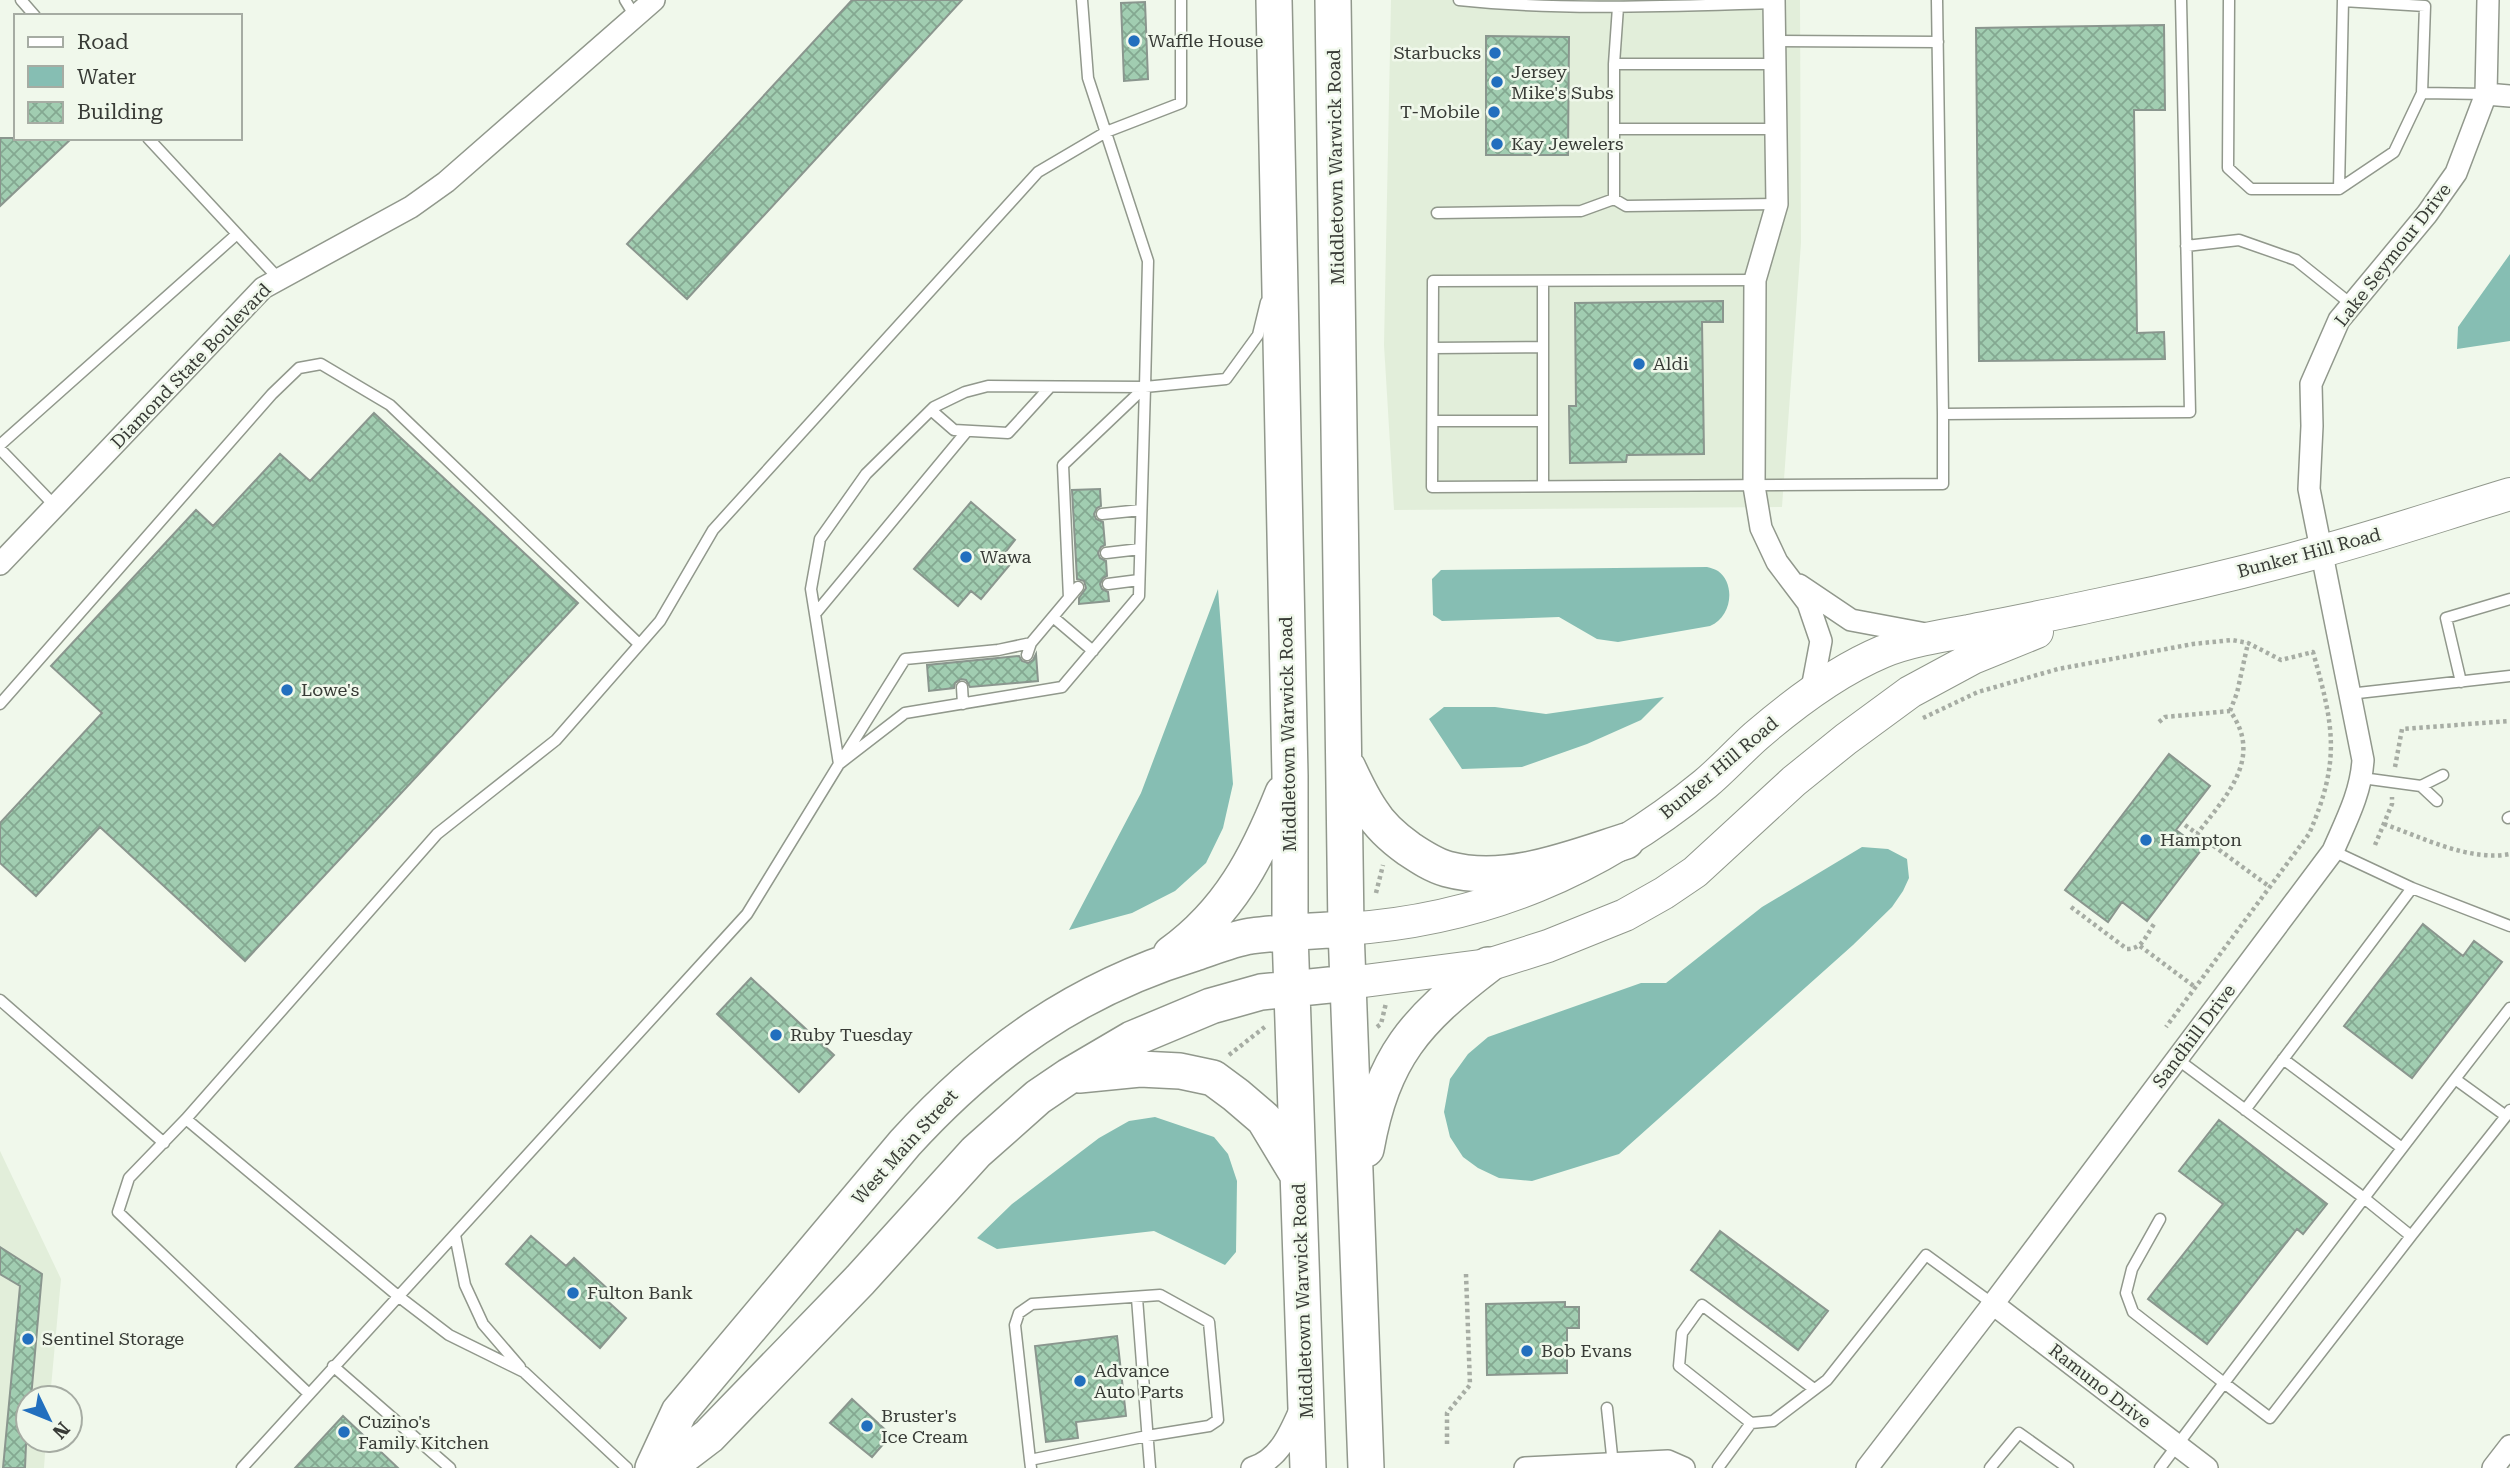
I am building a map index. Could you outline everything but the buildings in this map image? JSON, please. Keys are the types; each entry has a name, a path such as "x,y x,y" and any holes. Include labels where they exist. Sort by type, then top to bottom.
{"main road":[{"name":"Middletown Warwick Road","path":"1274,0 1290,776 1290,933 1308,1468"},
{"name":"Middletown Warwick Road","path":"1333,0 1346,929 1366,1468"},
{"name":"Bunker Hill Road","path":"1290,933 1379,927 1442,916 1522,894 1570,873 1626,841 1706,783 1757,735 1811,694 1847,670 1884,651 1940,636 2105,603 2323,551 2510,494"},
{"name":"Bunker Hill Road","path":"1349,983 1488,965 1548,946 1625,915 1695,872 1794,781 1846,738 1910,692 1973,657 2105,603"},
{"path":"1345,761 1372,813 1385,829 1432,864 1448,870 1489,874 1516,872 1626,841"},
{"path":"1156,964 1186,943 1233,893 1254,861 1290,776"},
{"name":"West Main Street","path":"653,1468 679,1412 905,1143 942,1103 998,1055 1073,1005 1156,964 1248,936 1290,933"},
{"path":"1357,1205 1372,1119 1384,1082 1398,1053 1436,1007 1488,965"},
{"path":"667,1468 718,1426 860,1280 976,1152 1022,1110 1069,1076 1132,1039 1189,1014 1261,992 1349,983"},
{"path":"1069,1076 1140,1069 1180,1071 1213,1079 1264,1119 1298,1175"}],"street":[{"name":"Diamond State Boulevard","path":"0,564 262,288 411,206 446,182 631,9 652,0"},
{"name":"Lake Seymour Drive","path":"2323,551 2309,489 2311,384 2339,320 2427,214 2456,173 2486,94 2487,0"},
{"path":"1774,2 1777,204 1755,281 1755,486 1761,528 1777,562 1808,603 1821,642 1811,694"},
{"path":"2486,94 2510,96"},
{"name":"Sandhill Drive","path":"1867,1468 2333,851 2362,778 2364,760 2323,551"},
{"path":"1791,580 1851,620 1940,636"},
{"name":"Ramuno Drive","path":"1993,1304 2207,1468"},
{"path":"1252,1468 1265,1463 1287,1440 1306,1395"},
{"path":"2493,1468 2510,1446"},
{"path":"1525,1468 1613,1466 1668,1461 1684,1468"}],"lane":[{"path":"21,0 33,14"},
{"path":"839,764 905,713 1062,687 1139,596 1148,261 1088,78 1082,0"},
{"path":"309,1394 118,1212 129,1178 186,1119 437,834 556,740 660,621 713,530 1038,172 1106,132 1181,103 1181,0"},
{"path":"1459,0 1618,7 1774,2"},
{"path":"1755,281 1433,281 1432,486 1943,484 1937,0"},
{"path":"1943,414 2190,412 2181,0"},
{"path":"2229,0 2228,168 2251,189 2339,189 2394,152 2422,93 2425,6 2343,1 2339,189"},
{"path":"1614,199 1614,64 1618,7"},
{"path":"1774,41 1938,42"},
{"path":"1614,64 1775,64"},
{"path":"2422,93 2486,94"},
{"path":"1615,129 1776,129"},
{"path":"151,140 278,279"},
{"path":"1614,199 1626,206 1777,204"},
{"path":"1437,213 1581,211 1614,199"},
{"path":"55,506 0,447 237,234"},
{"path":"2186,246 2239,240 2296,260 2351,304"},
{"path":"839,764 811,589 820,539 866,474 931,410 965,392 988,386 1145,387 1226,379 1258,335 1279,252"},
{"path":"1543,281 1543,486"},
{"path":"1433,348 1543,347"},
{"path":"0,704 272,394 299,369 321,364 390,405 639,644"},
{"path":"931,410 954,430 1008,433 1050,387"},
{"path":"1069,598 1072,559 1070,516 1063,465 1145,387"},
{"path":"1433,421 1543,421"},
{"path":"815,614 967,431"},
{"path":"1102,514 1141,510"},
{"path":"1106,553 1140,549"},
{"path":"1108,584 1139,580"},
{"path":"1027,656 1031,643 1078,587"},
{"path":"2461,682 2446,618 2510,599"},
{"path":"1053,617 1093,651"},
{"path":"242,1468 747,914 905,659 999,654 1031,643"},
{"path":"2349,694 2510,676"},
{"path":"1028,681 1028,694"},
{"path":"1002,684 1004,698"},
{"path":"962,687 963,704"},
{"path":"2362,778 2421,786 2443,775"},
{"path":"2421,786 2437,801"},
{"path":"2333,851 2412,888 2510,926"},
{"path":"2245,1110 2412,888"},
{"path":"0,1000 164,1143"},
{"path":"2160,1468 2510,1008"},
{"path":"2176,1059 2411,1236"},
{"path":"2283,1059 2402,1148"},
{"path":"2160,1219 2132,1269 2126,1293 2133,1312 2270,1418 2508,1113 2455,1079"},
{"path":"186,1119 398,1296 449,1335 524,1372"},
{"path":"455,1235 466,1285 483,1324 524,1372 627,1468"},
{"path":"1814,1389 1702,1305 1682,1333 1679,1366 1751,1423 1773,1421 1827,1380 1926,1255 1993,1304"},
{"path":"1160,1295 1209,1322 1218,1420 1209,1426 1147,1436 1030,1464 1015,1325 1019,1313 1031,1304 1160,1295"},
{"path":"1137,1297 1150,1468"},
{"path":"333,1366 450,1468"},
{"path":"1607,1408 1613,1466"},
{"path":"1718,1468 1751,1423"},
{"path":"1990,1468 2019,1433 2068,1468"}],"path":[{"path":"1919,720 1978,692 2058,669 2216,641 2248,643 2281,660 2313,652 2326,696 2333,752 2316,819 2309,834 2166,1027"},
{"path":"2230,711 2248,643"},
{"path":"2159,722 2165,717 2230,711"},
{"path":"2197,834 2234,786 2239,773 2244,738 2230,711"},
{"path":"2375,845 2392,804 2402,729 2510,721"},
{"path":"2384,824 2467,853 2484,856 2510,854"},
{"path":"2185,825 2270,887"},
{"path":"1377,903 1376,894 1384,859"},
{"path":"2070,907 2127,949 2137,949 2154,924"},
{"path":"2140,946 2195,987"},
{"path":"1371,1029 1381,1024 1386,1008 1385,999"},
{"path":"1223,1060 1266,1028 1267,1020"},
{"path":"1447,1444 1447,1413 1470,1385 1466,1274"}],"shaded area":[{"path":"1391,0 1800,0 1801,243 1782,507 1394,510 1384,345"},
{"name":"Sentinel Storage","path":"0,1151 61,1279 51,1384 14,1384 14,1454 45,1454 44,1468 0,1468"}],"water":[{"path":"2510,254 2510,341 2457,349 2458,327"},
{"path":"1707,567 1717,570 1724,577 1729,592 1727,608 1717,622 1710,626 1618,642 1597,639 1559,617 1442,621 1433,615 1432,579 1441,570"},
{"path":"1218,589 1233,784 1223,828 1206,863 1175,891 1132,913 1069,930 1141,793"},
{"path":"1664,697 1641,720 1587,744 1522,767 1462,769 1429,719 1444,707 1495,707 1546,714"},
{"path":"1862,847 1888,849 1907,859 1909,878 1892,907 1619,1154 1532,1181 1499,1178 1463,1157 1450,1137 1444,1112 1450,1079 1468,1054 1488,1037 1641,983 1666,983 1762,907"},
{"path":"1155,1117 1214,1137 1228,1154 1237,1181 1236,1252 1225,1265 1154,1231 997,1249 977,1238 1012,1204 1099,1138 1129,1121"}],"place":[{"name":"Waffle House","path":"1134,41"},
{"name":"Starbucks","path":"1495,53"},
{"name":"Jersey Mike's Subs","path":"1497,82"},
{"name":"T-Mobile","path":"1494,112"},
{"name":"Kay Jewelers","path":"1497,144"},
{"name":"Aldi","path":"1639,364"},
{"name":"Wawa","path":"966,557"},
{"name":"Lowe's","path":"287,690"},
{"name":"Hampton","path":"2146,840"},
{"name":"Ruby Tuesday","path":"776,1035"},
{"name":"Fulton Bank","path":"573,1293"},
{"name":"Sentinel Storage","path":"28,1339"},
{"name":"Bob Evans","path":"1527,1351"},
{"name":"Advance Auto Parts","path":"1080,1381"},
{"name":"Bruster's Ice Cream","path":"867,1426"},
{"name":"Cuzino's Family Kitchen","path":"344,1432"}]}
